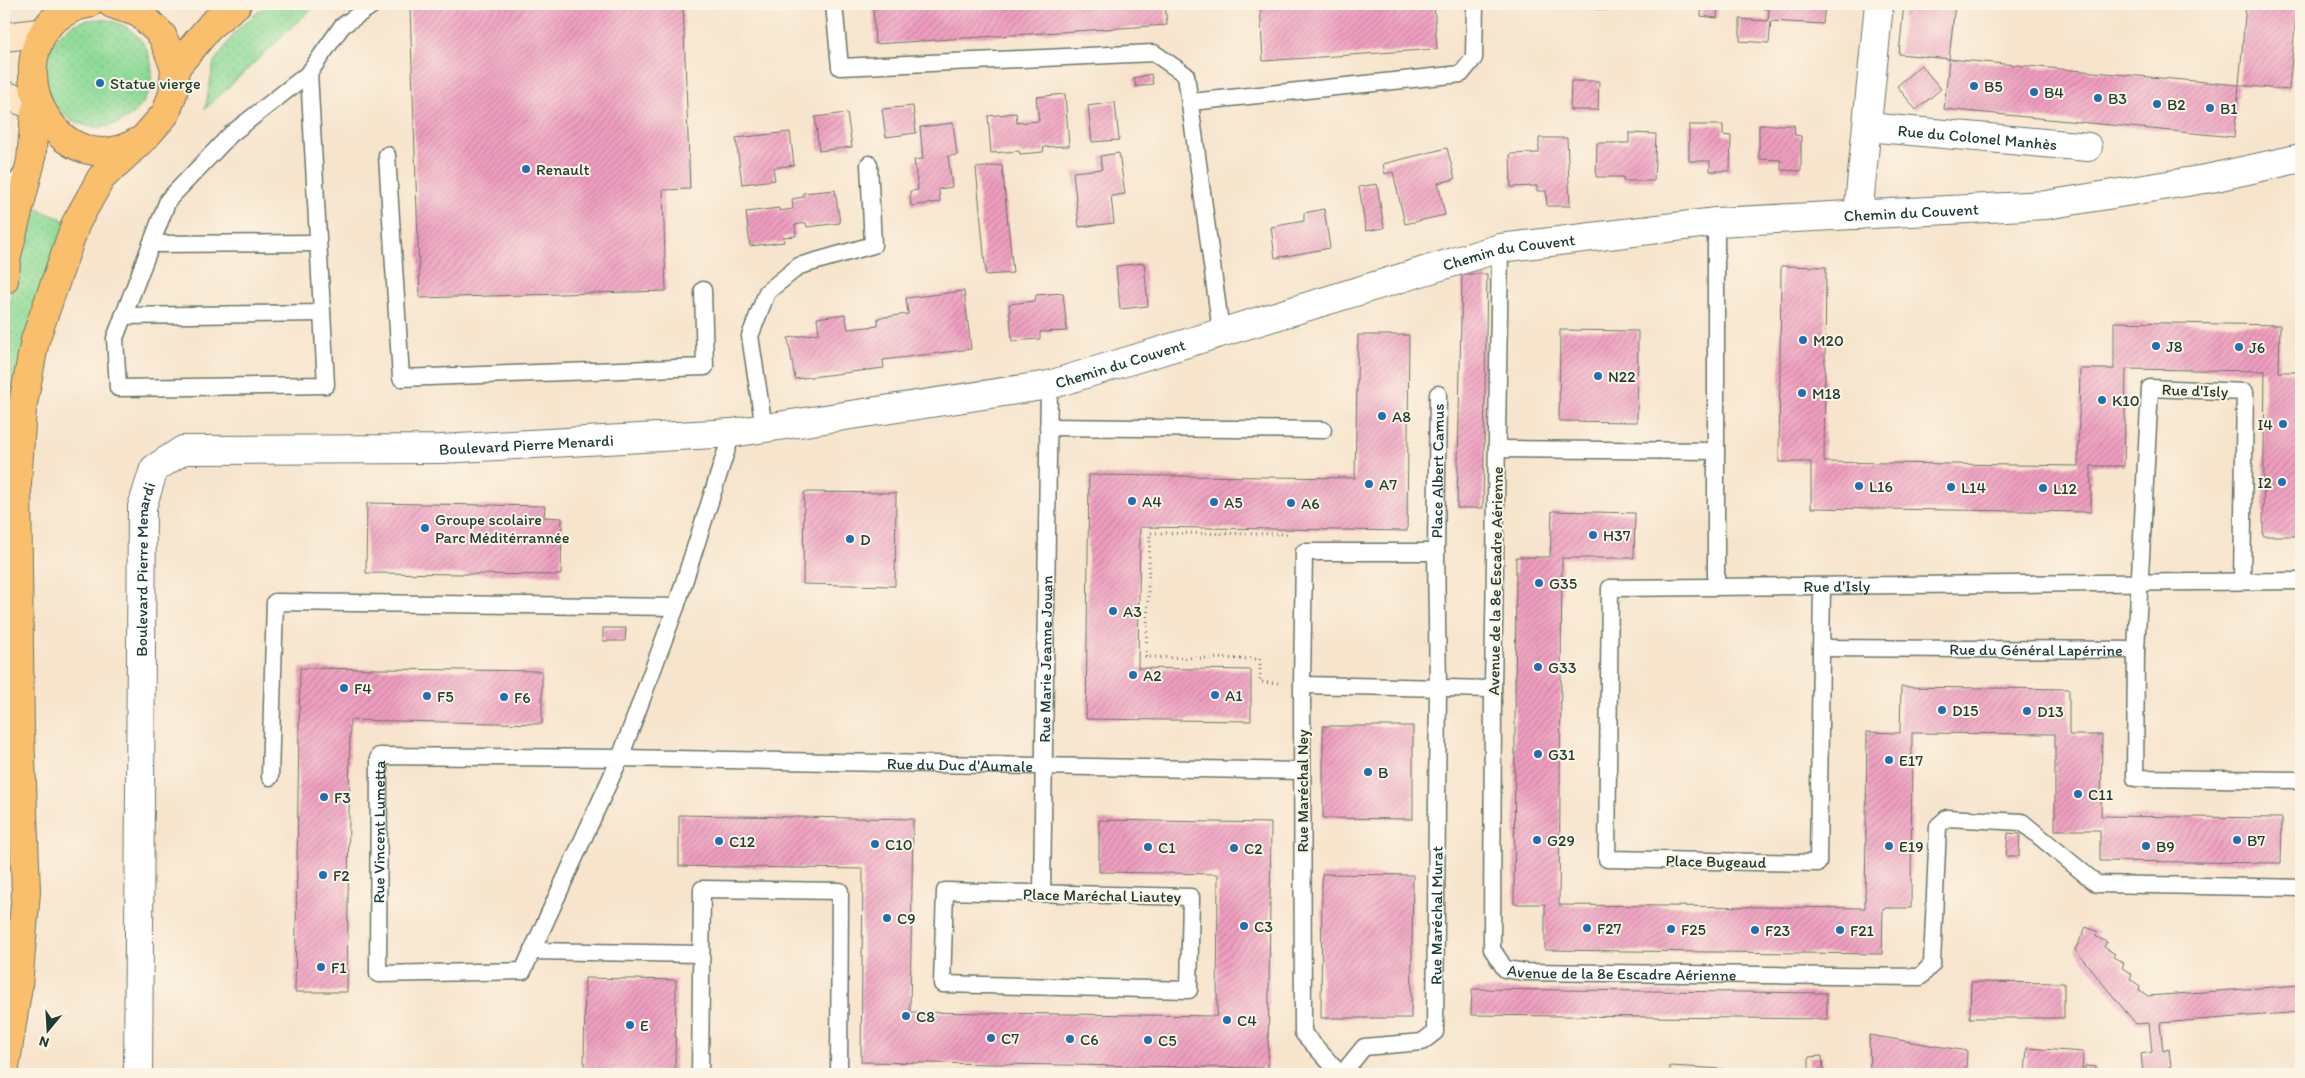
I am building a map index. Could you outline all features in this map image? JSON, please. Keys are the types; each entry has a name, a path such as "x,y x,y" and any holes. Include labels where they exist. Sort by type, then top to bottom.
{"main road":[{"path":"4,280 7,255 32,161 33,108 26,77 28,57 40,33 61,13 82,4 88,4"},
{"path":"4,1074 18,986 26,892 20,731 17,484 22,409 35,340 76,223 101,178 145,137 166,113 173,93 175,68 162,35 139,13 112,4"},
{"path":"175,68 212,24 237,4"},
{"path":"4,37 40,33"},
{"path":"4,96 33,108 60,140 84,149 106,151 131,145 145,137"},
{"path":"4,566 20,731"}],"street":[{"path":"1858,215 1879,4"},
{"name":"Rue du Colonel Manhès","path":"1866,128 2088,147"},
{"name":"Chemin du Couvent","path":"732,433 1049,385 1221,331 1500,248 1716,222 2046,205 2211,178 2301,158"},
{"name":"Boulevard Pierre Menardi","path":"138,1074 142,507 154,469 182,450 441,449 732,433"}],"lane":[{"path":"309,73 326,385 118,388 115,338 168,200 231,134 309,73 342,26 374,4"},
{"path":"834,4 840,67 1154,53 1186,75 1221,331"},
{"path":"1191,102 1461,74 1474,58 1475,4"},
{"path":"387,155 401,378 705,367 703,290"},
{"path":"4,198 32,161"},
{"path":"764,428 750,336 767,292 799,266 873,245 869,164"},
{"path":"1716,222 1716,587"},
{"path":"151,244 318,243"},
{"name":"Avenue de la 8e Escadre Aérienne","path":"1500,248 1493,689 1492,948 1505,969 1525,972 1920,977 1932,964 1938,826 1947,818 2022,822 2097,884 2301,888"},
{"path":"123,316 322,313"},
{"name":"Rue Marie Jeanne Jouan","path":"1042,893 1049,385"},
{"name":"Rue d'Isly","path":"2139,582 2150,388 2245,392 2242,581"},
{"name":"Place Albert Camus","path":"1302,685 1304,552 1436,552 1438,394"},
{"path":"1048,426 1323,430"},
{"path":"701,954 532,951 620,758 676,607 732,433"},
{"path":"1497,449 1716,451"},
{"path":"1436,552 1438,688"},
{"name":"Rue d'Isly","path":"1610,588 2301,581"},
{"path":"2136,650 2139,582"},
{"name":"Place Bugeaud","path":"1610,588 1607,859 1818,863 1822,586"},
{"path":"270,777 276,602 676,607"},
{"name":"Rue du Général Lapérrine","path":"1821,648 2136,650 2135,778 2301,780"},
{"path":"1302,685 1493,689"},
{"name":"Rue Maréchal Ney","path":"1302,685 1303,1033 1341,1074"},
{"name":"Rue Maréchal Murat","path":"1341,1074 1364,1047 1422,1042 1435,1032 1438,688"},
{"name":"Rue Vincent Lumetta","path":"532,951 523,971 378,974 379,756 620,758"},
{"name":"Rue du Duc d'Aumale","path":"620,758 1302,771"},
{"path":"700,1074 702,889 840,891 839,1074"},
{"name":"Place Maréchal Liautey","path":"945,891 1042,893 1191,897 1189,990 942,984 945,891"}],"path":[{"path":"1298,534 1150,533 1146,657 1260,659 1260,682 1302,685"}],"green space":[{"path":"267,4 317,4 205,109 214,62 237,30"},
{"path":"98,19 119,23 136,35 148,52 152,73 148,94 136,111 119,123 98,127 77,123 60,111 48,94 44,73 48,52 60,35 77,23"},
{"path":"32,207 62,219 67,224 11,442 4,440 4,358 7,319 14,275"}],"building":[{"path":"500,4 683,4 690,189 663,190 666,291 420,298 410,8"},
{"path":"873,4 1165,4 1167,25 875,44"},
{"path":"1260,4 1434,4 1437,49 1263,61"},
{"path":"1594,4 1621,4 1621,11 1594,9"},
{"path":"1702,4 1718,4 1717,18 1701,16"},
{"path":"1763,4 1825,4 1823,24 1771,21 1769,43 1740,41 1740,19 1768,21 1769,9 1763,9"},
{"path":"1904,4 1955,4 1949,59 1899,54"},
{"path":"2246,4 2297,4 2289,90 2239,85"},
{"path":"1949,59 2239,85 2234,137 1944,109"},
{"path":"1921,65 1941,89 1916,110 1897,86"},
{"path":"1151,74 1153,84 1136,87 1134,78"},
{"path":"1571,81 1599,81 1598,110 1570,110"},
{"path":"1065,94 1069,146 1044,147 1043,152 1020,154 1019,151 991,153 988,116 1016,113 1017,123 1039,121 1036,97"},
{"path":"1115,102 1119,140 1092,142 1088,106"},
{"path":"913,106 916,133 886,137 882,109"},
{"path":"847,113 852,147 819,151 815,117"},
{"path":"953,123 957,155 948,156 952,187 939,189 940,202 911,206 910,191 918,190 914,160 923,159 920,127"},
{"path":"1689,125 1723,125 1723,135 1731,136 1730,171 1710,171 1710,161 1689,161"},
{"path":"1759,125 1794,125 1795,135 1801,136 1801,171 1781,170 1781,160 1759,159"},
{"path":"790,132 794,165 773,168 775,180 742,184 736,138"},
{"path":"1629,133 1656,134 1654,181 1623,181 1623,177 1596,177 1597,143 1629,143"},
{"path":"1539,138 1567,138 1570,206 1547,206 1546,191 1537,191 1537,186 1511,187 1510,154 1539,153"},
{"path":"1447,148 1455,179 1438,183 1445,215 1405,224 1393,172 1385,174 1383,164"},
{"path":"1119,153 1125,194 1111,196 1114,223 1079,227 1073,172 1102,169 1100,156"},
{"path":"1002,165 1013,273 986,275 976,168"},
{"path":"1377,184 1384,228 1366,231 1359,187"},
{"path":"835,190 840,223 807,227 806,223 795,225 796,236 783,237 784,242 750,246 746,212 779,208 779,211 793,209 792,199 803,197 803,193"},
{"path":"1324,209 1330,248 1275,258 1271,227 1304,221 1304,213"},
{"path":"1144,263 1148,306 1120,309 1116,266"},
{"path":"1781,266 1826,267 1824,462 2078,466 2080,369 2114,369 2114,322 2280,325 2279,372 2301,372 2301,536 2263,536 2265,371 2126,369 2124,466 2091,466 2091,512 1811,508 1811,462 1779,462"},
{"path":"1462,274 1487,274 1483,508 1457,508"},
{"path":"964,291 971,349 883,360 884,368 795,379 788,338 819,333 817,318 845,314 848,329 878,326 878,318 908,314 906,298"},
{"path":"1063,293 1067,331 1040,332 1040,339 1012,341 1009,304 1035,301 1036,295"},
{"name":"N22","path":"1560,330 1638,331 1637,422 1559,421"},
{"path":"1358,335 1409,335 1407,531 1140,527 1138,668 1251,670 1251,721 1086,719 1089,475 1355,478"},
{"name":"D","path":"804,492 896,493 895,586 803,584"},
{"path":"367,503 545,506 544,517 562,518 561,575 366,573"},
{"path":"1552,511 1635,513 1634,558 1562,558 1559,905 1865,908 1867,732 1900,733 1901,687 2069,689 2069,735 2102,735 2101,816 2282,818 2281,863 2100,861 2100,830 2055,830 2055,734 1912,733 1911,908 1883,908 1882,954 1545,950 1545,904 1514,904 1516,557 1550,557"},
{"path":"603,628 626,628 625,641 603,641"},
{"path":"300,668 542,671 542,724 350,720 347,992 295,992"},
{"name":"B","path":"1323,726 1413,726 1413,819 1323,818"},
{"path":"679,815 913,819 910,1012 1217,1016 1218,874 1099,872 1099,820 1271,823 1268,1068 861,1062 863,869 679,866"},
{"path":"2008,833 2020,834 2019,856 2006,856"},
{"path":"1322,874 1413,875 1411,1018 1321,1018"},
{"path":"2086,927 2098,932 2095,936 2107,942 2104,947 2115,954 2113,957 2124,963 2122,968 2132,974 2130,979 2140,986 2139,990 2148,996 2301,985 2301,1012 2160,1023 2163,1051 2169,1049 2171,1066 2168,1067 2169,1074 2143,1074 2141,1054 2152,1052 2149,1023 2136,1024 2075,950"},
{"name":"E","path":"585,978 676,980 675,1072 584,1070"},
{"path":"1971,982 2064,983 2064,1018 1970,1018"},
{"path":"1472,989 1827,993 1827,1019 1471,1015"},
{"path":"1869,1035 1967,1051 1966,1074 1870,1074"},
{"path":"2027,1048 2083,1052 2082,1074 2025,1074"},
{"path":"1822,1056 1823,1074 1809,1074 1809,1057"},
{"path":"1670,1066 1723,1069 1723,1074 1670,1074"},
{"path":"2085,1066 2096,1067 2096,1074 2084,1074"}],"place":[{"name":"Statue vierge","path":"100,83"},
{"name":"B5","path":"1974,86"},
{"name":"B4","path":"2034,92"},
{"name":"B3","path":"2098,98"},
{"name":"B2","path":"2157,104"},
{"name":"B1","path":"2210,108"},
{"name":"Renault","path":"526,169"},
{"name":"M20","path":"1803,340"},
{"name":"J8","path":"2156,346"},
{"name":"J6","path":"2239,347"},
{"name":"N22","path":"1598,376"},
{"name":"M18","path":"1802,393"},
{"name":"K10","path":"2102,400"},
{"name":"A8","path":"1382,416"},
{"name":"I4","path":"2283,424"},
{"name":"I2","path":"2282,482"},
{"name":"A7","path":"1369,484"},
{"name":"L16","path":"1859,486"},
{"name":"L14","path":"1951,487"},
{"name":"L12","path":"2043,488"},
{"name":"A4","path":"1132,501"},
{"name":"A5","path":"1214,502"},
{"name":"A6","path":"1291,503"},
{"name":"Groupe scolaire Parc Méditérrannée","path":"425,528"},
{"name":"H37","path":"1593,535"},
{"name":"D","path":"850,539"},
{"name":"G35","path":"1539,583"},
{"name":"A3","path":"1113,611"},
{"name":"G33","path":"1538,667"},
{"name":"A2","path":"1133,675"},
{"name":"F4","path":"344,688"},
{"name":"A1","path":"1215,695"},
{"name":"F5","path":"427,696"},
{"name":"F6","path":"504,697"},
{"name":"D15","path":"1942,710"},
{"name":"D13","path":"2027,711"},
{"name":"G31","path":"1538,754"},
{"name":"E17","path":"1889,760"},
{"name":"B","path":"1368,772"},
{"name":"C11","path":"2078,794"},
{"name":"F3","path":"324,797"},
{"name":"G29","path":"1537,840"},
{"name":"B7","path":"2237,840"},
{"name":"C12","path":"719,841"},
{"name":"C10","path":"875,844"},
{"name":"E19","path":"1889,846"},
{"name":"B9","path":"2146,846"},
{"name":"C1","path":"1148,847"},
{"name":"C2","path":"1234,848"},
{"name":"F2","path":"323,875"},
{"name":"C9","path":"887,918"},
{"name":"C3","path":"1244,926"},
{"name":"F27","path":"1587,928"},
{"name":"F25","path":"1671,929"},
{"name":"F23","path":"1755,930"},
{"name":"F21","path":"1840,930"},
{"name":"F1","path":"321,967"},
{"name":"C8","path":"906,1016"},
{"name":"C4","path":"1227,1020"},
{"name":"E","path":"630,1025"},
{"name":"C7","path":"991,1038"},
{"name":"C6","path":"1070,1039"},
{"name":"C5","path":"1148,1040"}]}
